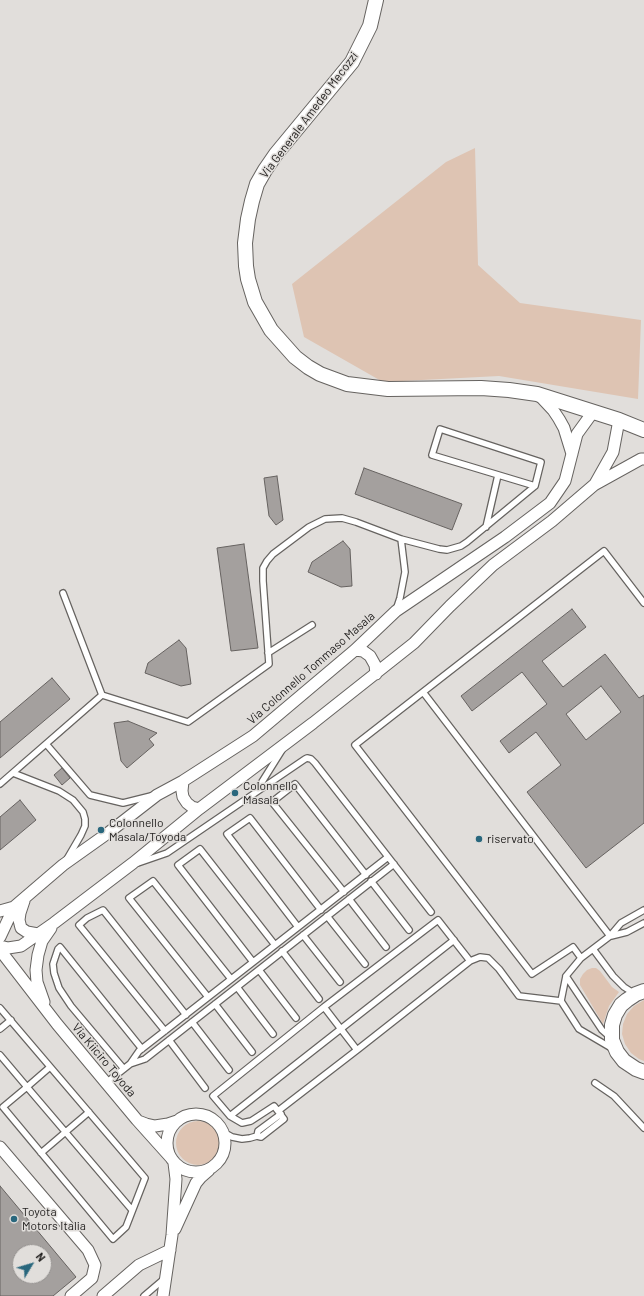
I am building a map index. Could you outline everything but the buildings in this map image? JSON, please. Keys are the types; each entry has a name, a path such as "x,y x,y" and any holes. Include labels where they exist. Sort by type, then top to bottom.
{"street":[{"name":"Via Generale Amedeo Mecozzi","path":"376,0 370,26 352,62 276,154 265,170 258,184 248,218 245,243 246,266 248,279 255,302 271,330 295,357 320,374 340,382 388,389 481,388 537,394 620,420 644,430"},
{"path":"537,394 546,401 559,419 564,428 572,456"},
{"name":"Via Colonnello Tommaso Masala","path":"0,937 14,907 63,865 108,833 157,795 183,781 253,736 355,650 396,611 505,537 550,503 565,482 577,434 593,412"},
{"path":"594,485 612,452 620,420"},
{"path":"0,946 8,948 21,946 54,923 199,809 284,746 376,674 414,643 493,565 552,521 594,485 641,459 644,459"},
{"path":"355,650 363,651 370,656 375,665 376,674"},
{"path":"183,781 182,790 187,803 192,807 199,809"},
{"path":"25,899 19,920 21,928 27,932 38,934"},
{"path":"0,911 14,907"},
{"name":"Via Kiiciro Toyoda","path":"51,1017 42,998 37,982 36,970 42,941 54,923"},
{"name":"Via Kiiciro Toyoda","path":"0,950 51,1017 173,1161"},
{"path":"642,992 621,1005 615,1015 612,1025 615,1046 624,1061 630,1066 644,1072"},
{"path":"163,1296 172,1235 176,1180 173,1161 168,1151 168,1135 171,1128 184,1117 192,1114 200,1114 214,1120 221,1128 226,1145 224,1154 218,1163 201,1177 196,1184 172,1235"},
{"path":"137,1120 155,1126 178,1121"},
{"path":"0,1147 88,1250 95,1265 92,1278 70,1296"},
{"path":"173,1161 182,1169 192,1172 210,1170"},
{"path":"103,1296 139,1265 170,1250"}],"lane":[{"path":"102,695 188,722 269,664 263,568 273,554 309,527 325,519 349,519 401,539 439,550 447,550 461,546 535,486 542,462 440,429 432,455 535,486"},
{"path":"486,527 498,475"},
{"path":"396,611 400,598 404,572 401,539"},
{"path":"581,958 573,947 532,974 355,745 604,551 644,603"},
{"path":"63,593 102,695"},
{"path":"268,653 312,625"},
{"path":"423,692 610,936"},
{"path":"0,784 102,695"},
{"path":"47,744 90,795 123,803 157,795"},
{"path":"255,793 284,746"},
{"path":"128,866 167,853 307,758 311,759 315,763 431,912"},
{"path":"13,773 59,791 73,800 83,812 85,826 63,865"},
{"path":"344,892 272,802 290,788 296,784 366,875"},
{"path":"298,927 227,834 250,818 321,910"},
{"path":"253,962 178,864 200,850 275,945"},
{"path":"106,1083 130,1064 142,1049 388,857"},
{"path":"130,1064 145,1059 394,864"},
{"path":"208,997 129,898 153,880 231,979"},
{"path":"371,881 409,930"},
{"path":"348,899 386,947"},
{"path":"165,1031 80,925 87,918 103,910 186,1015"},
{"path":"615,1046 579,1028 561,1001 566,976 581,958 610,936 621,923 644,910"},
{"path":"327,916 365,964"},
{"path":"281,1114 274,1106 247,1123 242,1123 230,1116 213,1096 324,1007 438,920 470,961"},
{"path":"610,936 627,932 644,923"},
{"path":"303,935 340,982"},
{"path":"230,1116 454,940"},
{"path":"124,1069 71,1006 59,988 54,973 53,964 60,947 142,1049"},
{"path":"593,949 613,976 624,987 642,992"},
{"path":"282,951 319,999"},
{"path":"223,1132 232,1137 242,1139 257,1136 261,1137 281,1114 356,1050 470,961 480,957 488,958 499,969 519,996 561,1001"},
{"path":"258,970 296,1018"},
{"path":"566,976 602,1030 615,1046"},
{"path":"237,987 273,1034"},
{"path":"215,1004 252,1052"},
{"path":"324,1007 356,1050"},
{"path":"0,1008 145,1178 126,1227 113,1239 1,1105 27,1087 50,1067"},
{"path":"0,1030 11,1020"},
{"path":"192,1022 229,1070"},
{"path":"169,1040 206,1088"},
{"path":"0,1055 132,1210"},
{"path":"595,1083 614,1096 644,1128"},
{"path":"41,1153 89,1112"},
{"path":"144,1296 166,1277"}],"shaded area":[{"path":"475,148 478,265 520,303 641,320 638,399 499,376 383,382 304,337 292,284 446,162"},
{"path":"592,968 596,968 600,971 612,987 619,992 609,1006 603,1024 580,985 580,979 583,974"},
{"path":"644,1000 644,1061 631,1053 625,1044 622,1034 623,1024 627,1014 634,1006"},
{"path":"194,1121 202,1121 207,1122 214,1127 219,1134 219,1152 214,1159 207,1164 194,1165 186,1162 179,1155 176,1147 176,1139 179,1131 186,1124"}],"place":[{"name":"Colonnello Masala","path":"235,793"},
{"name":"Colonnello Masala/Toyoda","path":"101,830"},
{"name":"riservato","path":"479,839"},
{"name":"Toyota Motors Italia","path":"14,1219"}]}
